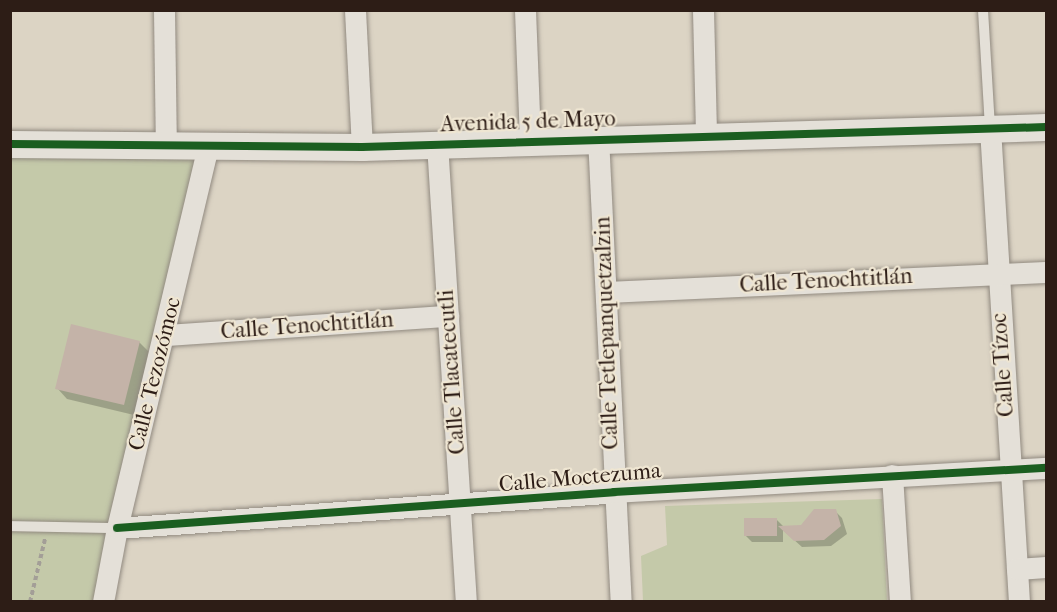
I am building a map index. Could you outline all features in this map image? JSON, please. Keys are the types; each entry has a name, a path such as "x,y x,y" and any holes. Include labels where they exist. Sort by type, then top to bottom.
{"street":[{"path":"164,10 165,146"},
{"path":"355,10 362,147"},
{"path":"525,10 530,140"},
{"path":"703,10 706,135"},
{"name":"Avenida 5 de Mayo","path":"10,144 362,147 598,137 1047,126"},
{"name":"Calle Tízoc","path":"990,128 1019,602"},
{"name":"Calle Tetlepanquetzalzin","path":"598,137 621,602"},
{"name":"Calle Tlacatecutli","path":"437,143 466,602"},
{"name":"Calle Tezozómoc","path":"103,602 117,528 166,335 208,147"},
{"name":"Calle Tenochtitlán","path":"606,292 1047,272"},
{"name":"Calle Tenochtitlán","path":"166,335 448,316"},
{"name":"Calle Moctezuma","path":"117,528 460,506 614,492 1047,468"},
{"path":"892,475 900,602"},
{"path":"1017,569 1047,567"}],"lane":[{"path":"983,10 990,128"},
{"path":"10,526 49,524 117,528"}],"path":[{"path":"30,602 49,524"}],"green space":[{"path":"10,151 203,151 95,601 11,601"},
{"path":"882,499 887,601 643,601 641,556 667,545 665,506"}],"building":[{"path":"71,324 140,341 124,405 55,389"},
{"path":"814,509 836,509 841,526 824,540 794,541 778,526 801,525"},
{"path":"744,518 777,518 777,536 744,536"}],"cycle path":[{"path":"10,144 362,147 1046,127"},
{"path":"117,528 614,492 1046,468"}]}
